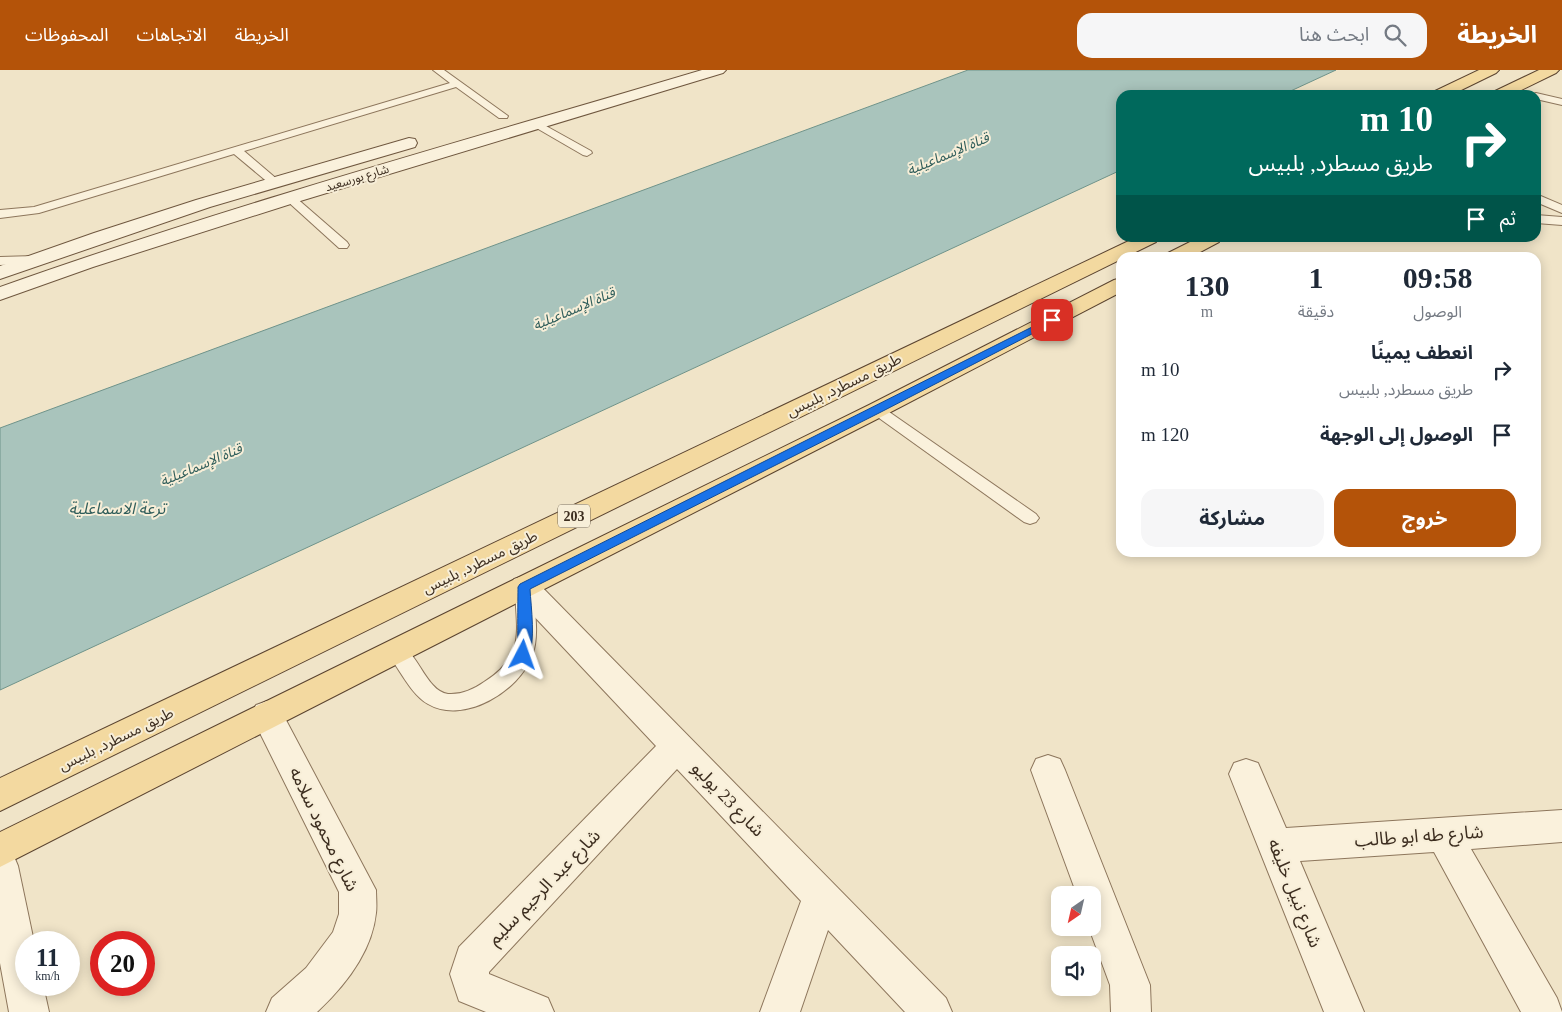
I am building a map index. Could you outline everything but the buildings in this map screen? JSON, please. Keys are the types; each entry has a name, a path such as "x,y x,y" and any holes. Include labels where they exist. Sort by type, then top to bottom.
{"main road":[{"path":"1449,90 1491,70"},
{"path":"1509,90 1551,70"},
{"name":"طريق مسطرد, بلبيس","path":"1120,252 1141,242"},
{"path":"1185,252 1204,242"},
{"name":"طريق مسطرد, بلبيس","path":"0,795 1116,254"},
{"path":"0,850 878,410 1116,287"}],"street":[{"path":"623,81 660,70"},
{"name":"شارع بورسعيد","path":"0,294 86,263 290,198 718,70"},
{"path":"484,121 521,110"},
{"name":"شارع بورسعيد","path":"0,273 143,222 427,138"},
{"name":"شارع 23 يوليو","path":"524,587 932,1012"},
{"name":"شارع محمود سلامه","path":"267,715 358,890 357,916 348,944 330,972 302,1007"},
{"name":"شارع عبد الرحيم سليم","path":"534,1012 473,986 469,979 469,971 473,961 670,738"},
{"path":"1048,770 1130,985 1131,1012"},
{"name":"شارع نبيل خليفه","path":"1246,774 1344,1012"},
{"name":"شارع طه ابو طالب","path":"1276,846 1562,826"},
{"path":"1444,835 1543,1012"},
{"path":"0,866 29,1012"},
{"path":"780,1012 820,896"}],"lane":[{"path":"438,70 503,116"},
{"path":"0,214 35,210 457,84"},
{"path":"1541,97 1562,102"},
{"path":"537,124 587,153"},
{"path":"236,150 274,182"},
{"path":"1541,190 1562,196"},
{"path":"290,198 343,245"},
{"path":"1541,199 1562,209"},
{"path":"1541,219 1562,221"},
{"path":"0,261 34,260"},
{"path":"878,410 1030,518"},
{"path":"397,650 436,699 446,703 459,703 471,698 509,676 518,666 525,644 524,587"}],"water":[{"name":"ترعة الاسماعلية","path":"968,70 1336,70 1293,90 1116,90 1116,172 0,690 0,428"}],"route":[{"path":"523,655 525,644 524,587 878,410 1052,320"}],"water label":[{"name":"قناة الإسماعيلية","path":"948,154"},
{"name":"قناة الإسماعيلية","path":"574,309"},
{"name":"قناة الإسماعيلية","path":"201,465"}]}
